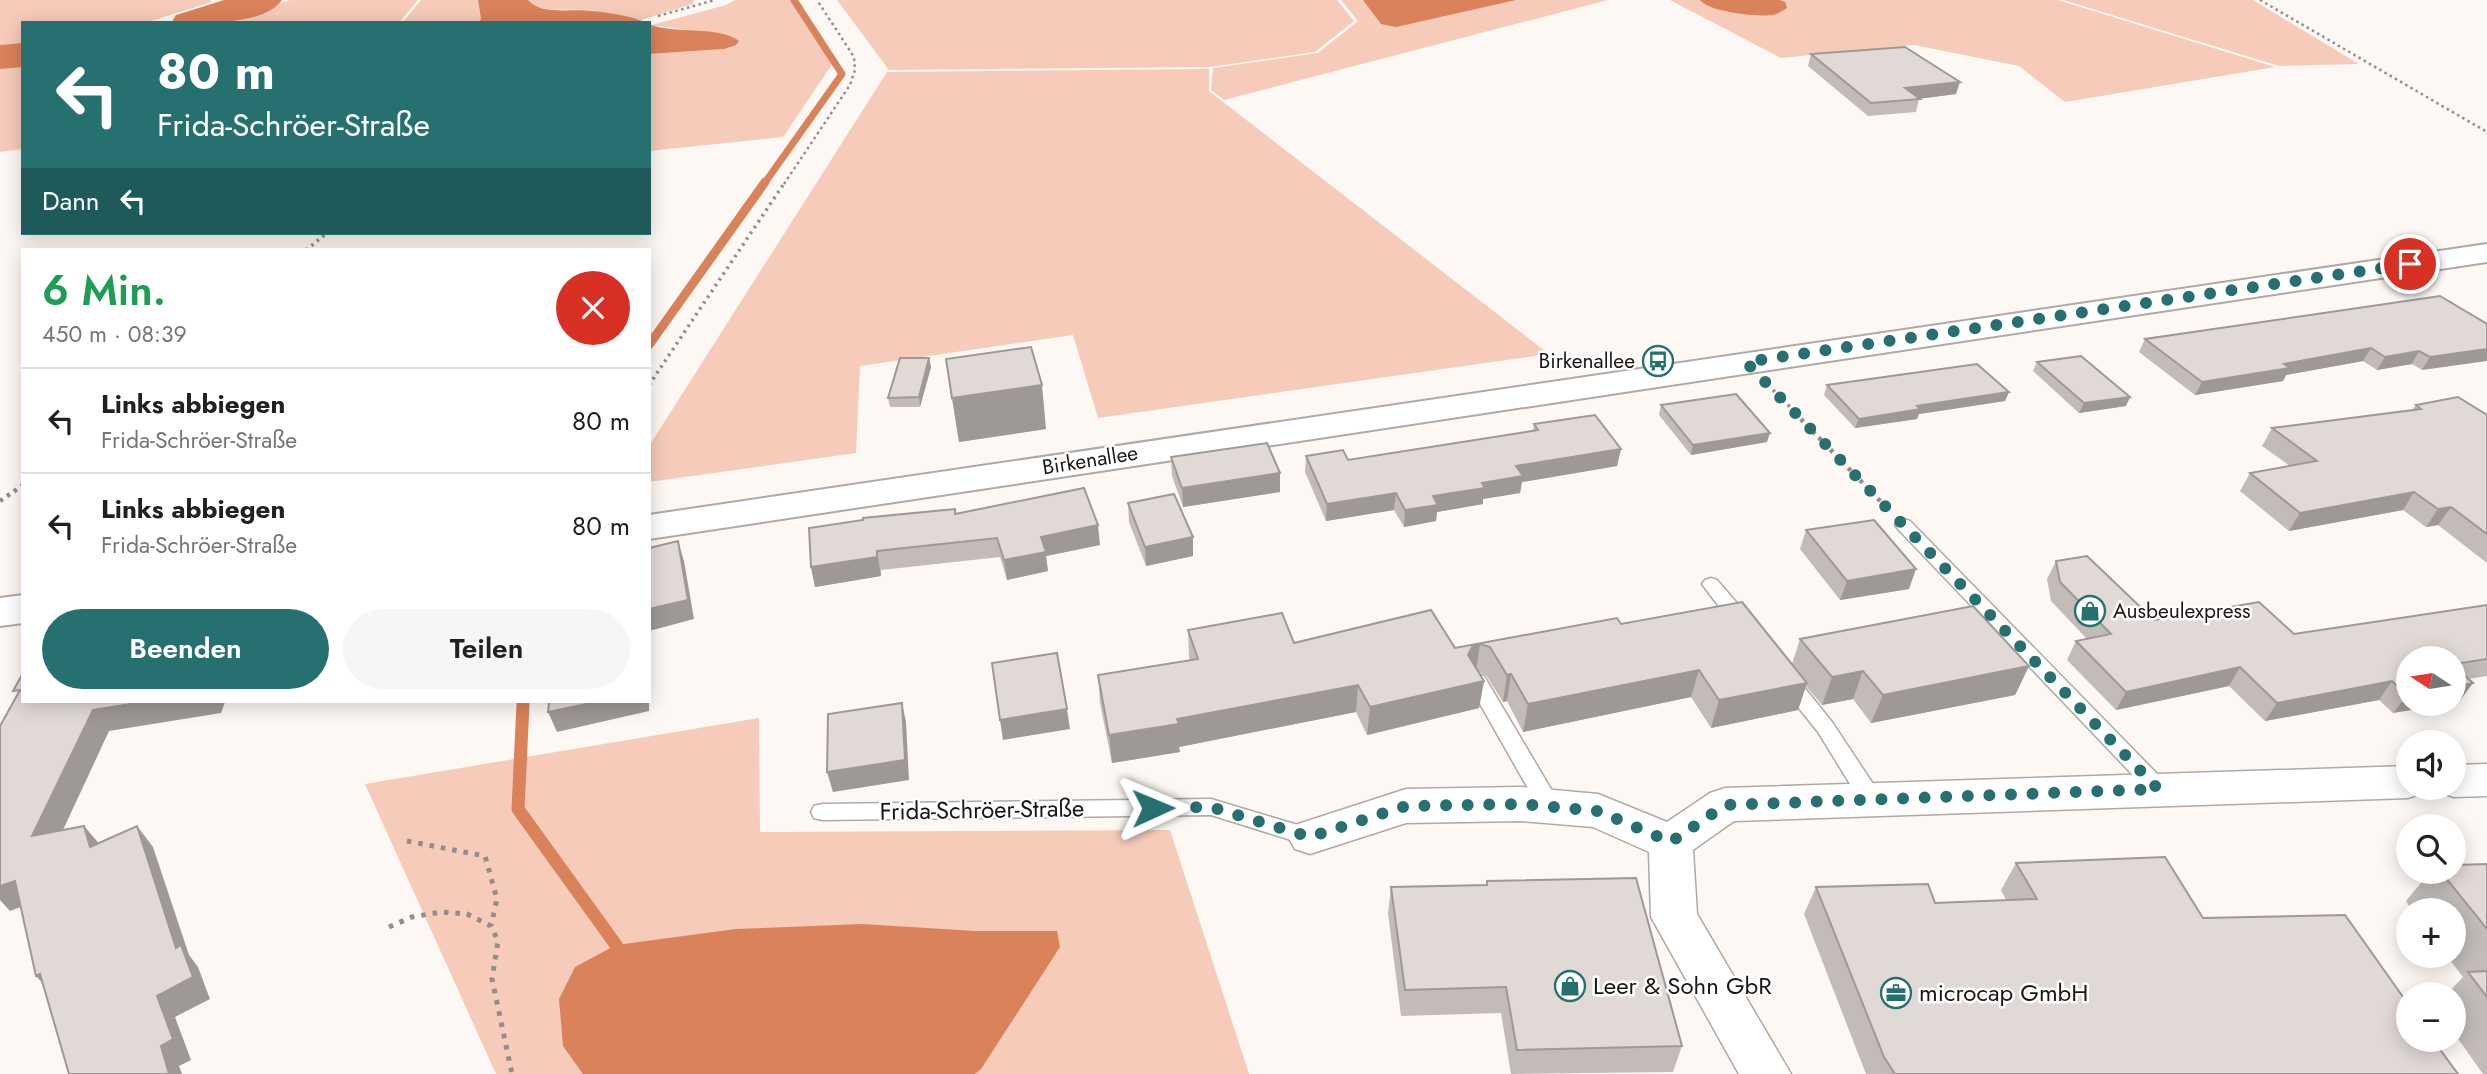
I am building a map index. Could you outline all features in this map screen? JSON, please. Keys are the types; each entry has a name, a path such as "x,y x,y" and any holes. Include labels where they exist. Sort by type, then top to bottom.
{"street":[{"name":"Birkenallee","path":"651,527 2487,253"},
{"path":"0,612 21,609"},
{"path":"2466,781 2487,780"},
{"path":"1766,1074 1674,917 1671,842 1725,805 2396,782"},
{"name":"Frida-Schröer-Straße","path":"1310,837 1406,806 1521,804 1598,811 1671,842"}],"lane":[{"path":"1904,525 2158,789"},
{"path":"1711,584 1752,635"},
{"path":"1776,666 1825,727 1871,799"},
{"path":"1477,681 1549,807"},
{"name":"Frida-Schröer-Straße","path":"822,812 1211,807 1310,837"}],"path":[{"path":"658,16 715,0"},
{"path":"651,383 850,85 855,70 854,57 817,0"},
{"path":"2260,0 2487,132"},
{"path":"308,248 325,235"},
{"path":"1746,362 1904,525"},
{"path":"0,501 21,486"},
{"path":"407,841 485,856 494,881 499,908 491,926"},
{"path":"389,926 412,917 441,912 467,914 491,926 498,941 492,979 512,1074"}],"shaded area":[{"path":"0,0 212,2 151,21 21,21 21,44 0,45"},
{"path":"290,0 418,0 401,21 221,21"},
{"path":"421,0 478,0 481,19 480,21 404,21"},
{"path":"478,0 528,0 549,10 605,12 641,21 480,21"},
{"path":"528,0 694,0 693,4 641,20 590,10 546,9 533,6"},
{"path":"735,0 793,0 835,60 783,137 651,151 651,54 724,49 734,37 652,25 726,5"},
{"path":"837,0 1337,0 1354,21 1315,52 1210,67 889,70"},
{"path":"1341,0 1608,0 1224,100 1211,90 1213,68 1318,53 1358,21"},
{"path":"1363,0 1516,0 1396,27 1381,24"},
{"path":"1670,0 2058,0 2275,67 2065,102 2019,66 1914,45 1781,58"},
{"path":"1700,0 1780,0 1785,2 1787,8 1772,15 1745,14 1713,8"},
{"path":"2063,0 2253,0 2359,64 2279,66"},
{"path":"651,25 720,33 739,41 736,45 724,49 651,54"},
{"path":"21,64 21,149 0,152 0,66"},
{"path":"1209,69 1209,91 1549,354 1098,418 1073,335 860,366 856,453 651,482 651,443 887,72"},
{"path":"759,718 760,832 1170,830 1249,1074 496,1074 365,784"},
{"path":"862,924 976,931 1057,931 1060,947 981,1069 975,1074 583,1074 563,1046 559,999 575,967 616,945 736,929"}],"building":[{"path":"1905,47 1960,82 1905,88 1920,99 1871,103 1811,54"},
{"path":"2440,296 2487,324 2487,349 2430,357 2419,351 2385,357 2371,348 2284,364 2290,368 2202,382 2145,339"},
{"path":"1031,347 1042,385 952,398 946,359"},
{"path":"2081,356 2130,397 2084,403 2037,362"},
{"path":"900,358 929,358 919,397 888,398"},
{"path":"1977,364 2009,392 1917,406 1921,409 1859,419 1827,385"},
{"path":"1736,394 1770,433 1693,445 1661,405"},
{"path":"2458,397 2487,415 2487,534 2451,507 2438,509 2414,492 2300,513 2250,473 2317,461 2272,428 2421,409 2416,405"},
{"path":"1595,415 1621,449 1516,466 1523,476 1482,483 1485,488 1433,496 1438,505 1405,510 1396,493 1327,504 1306,456 1343,450 1348,460 1538,430 1534,424"},
{"path":"1267,443 1280,473 1182,488 1171,457"},
{"path":"1084,488 1098,525 1041,537 1046,552 1004,560 997,538 877,551 877,557 811,567 809,528 863,518 955,509 955,514"},
{"path":"1174,494 1193,537 1145,547 1128,503"},
{"path":"1874,520 1916,569 1847,581 1806,530"},
{"path":"678,541 688,600 651,609 651,548"},
{"path":"2087,556 2154,620 2259,602 2294,634 2487,605 2487,659 2466,662 2466,646 2396,646 2396,685 2392,681 2277,703 2240,667 2126,692 2076,641 2111,634 2060,582 2056,561"},
{"path":"1742,602 1807,683 1719,700 1699,670 1528,704 1511,674 1507,675 1490,647 1480,644 1472,647 1468,655 1484,681 1370,707 1358,685 1177,719 1179,724 1109,735 1098,675 1198,659 1188,630 1282,613 1294,643 1431,610 1455,648 1617,618 1621,624"},
{"path":"1973,606 2029,666 1883,695 1863,671 1832,677 1800,639"},
{"path":"1057,653 1067,709 1000,720 992,663"},
{"path":"21,677 21,703 137,703 93,710 32,836 84,826 90,847 137,826 176,948 181,945 193,977 157,996 173,1039 161,1046 169,1074 69,1074 40,974 36,976 15,881 0,886 0,726 20,690 13,691"},
{"path":"549,703 591,703 548,712"},
{"path":"902,703 905,760 827,772 828,714"},
{"path":"2165,857 2203,918 2345,915 2396,987 2396,1052 2442,1052 2458,1074 1895,1074 1884,1057 1816,887 1928,884 1935,903 2037,899 2016,863"},
{"path":"2487,864 2487,929 2466,903 2466,898 2462,898 2451,884 2466,884 2466,865"},
{"path":"1636,878 1682,1046 1517,1050 1506,987 1405,990 1391,887 1487,885 1487,881"},
{"path":"2487,971 2487,997 2468,972"}],"waterway":[{"path":"196,21 263,0"},
{"path":"764,184 842,74 794,0"},
{"path":"0,57 21,55"},
{"path":"651,342 765,182"},
{"path":"523,704 518,809 616,945"}],"place":[{"name":"Birkenallee","path":"1658,361"},
{"name":"Ausbeulexpress","path":"2090,611"},
{"name":"Leer & Sohn GbR","path":"1570,986"},
{"name":"microcap GmbH","path":"1896,993"}],"route":[{"path":"1153,808 1211,807 1310,837 1406,806 1521,804 1598,811 1671,842 1725,805 2158,789 1746,362 2410,264"}]}
